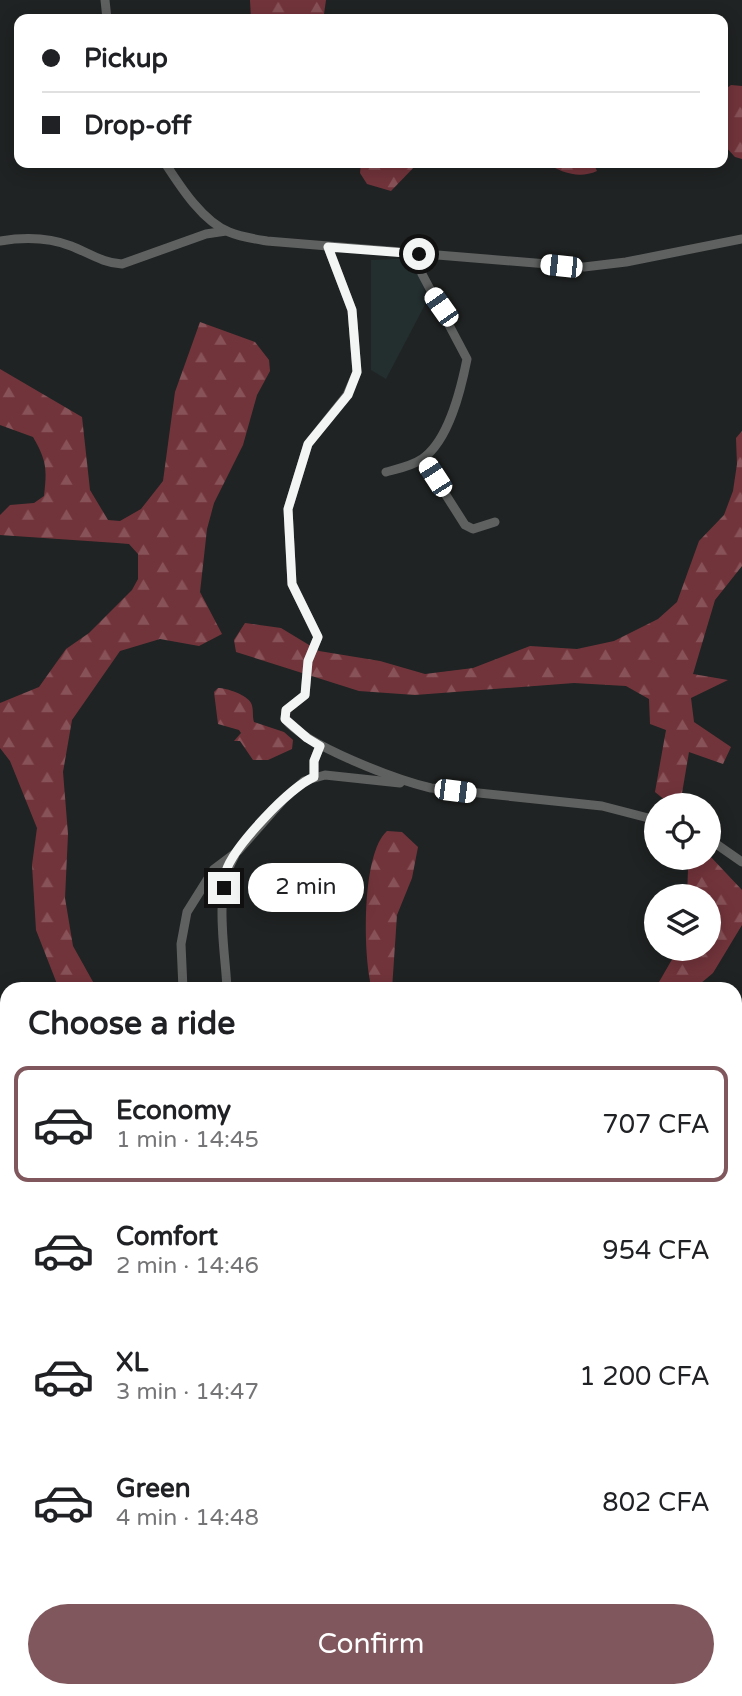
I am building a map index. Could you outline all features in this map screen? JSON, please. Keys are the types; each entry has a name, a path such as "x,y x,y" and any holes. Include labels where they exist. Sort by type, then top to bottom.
{"street":[{"path":"169,168 200,209 226,231"},
{"path":"0,241 23,237 49,240 70,245 108,264 122,264 205,234 226,231 267,242 465,255 561,266 603,266 742,239"},
{"path":"328,247 352,310 357,372 348,395 308,444 288,509 292,584 318,637 308,661 305,695 286,710 285,719 320,746 431,789 602,806 644,817"},
{"path":"386,472 424,458 445,428 458,398 467,359 426,283 419,254"},
{"path":"424,458 465,525 473,529 495,522"},
{"path":"314,777 314,761 320,746"},
{"path":"183,982 181,944 187,912 214,869 238,850 304,781 314,777 338,775 410,783"},
{"path":"721,847 742,862"},
{"path":"228,982 222,904 226,871 238,850"},
{"path":"742,1417 742,1444"}],"shaded area":[{"path":"417,258 419,274 428,299 386,379 371,370 371,260"}],"green space":[{"path":"250,0 326,0 324,14 251,14"},
{"path":"742,86 742,159 735,157 728,149 728,87"},
{"path":"360,168 413,168 391,191 367,184 360,173"},
{"path":"555,168 596,168 597,171 584,175"},
{"path":"200,322 255,342 269,360 270,371 257,395 243,445 214,503 207,529 200,592 222,634 199,646 160,639 120,651 72,720 63,772 68,834 65,898 73,946 93,982 56,982 36,930 32,865 37,828 10,761 0,748 0,703 39,687 66,649 89,633 132,590 138,579 138,554 129,544 0,535 0,515 10,505 34,503 44,496 46,472 33,437 0,425 0,369 82,417 90,490 108,520 120,521 141,509 163,481 175,392"},
{"path":"742,431 742,566 715,600 693,674 728,680 691,698 694,722 731,747 723,764 689,752 682,793 655,792 666,730 650,724 649,699 626,686 574,683 415,695 359,691 236,652 234,640 245,623 281,628 319,651 380,661 425,674 473,668 530,646 577,649 614,641 658,619 677,602 699,541 724,515 733,491 737,464 736,438"},
{"path":"218,688 236,692 249,700 254,722 284,732 293,740 292,749 268,760 253,760 240,741 234,741 241,733 239,730 218,724 214,692"},
{"path":"387,831 402,832 418,847 412,878 397,915 392,982 371,982 367,954 368,883 379,843"},
{"path":"721,868 742,890 742,925 721,960 721,884 687,884 688,870 721,870"},
{"path":"671,961 720,961 713,973 702,982 659,982"}],"route":[{"path":"224,888 226,871 238,850 283,800 304,781 314,777 314,761 320,746 291,727 285,719 286,710 305,695 308,661 318,643 318,632 298,602 292,584 288,509 308,444 348,395 357,372 352,310 328,247 419,254"}]}
